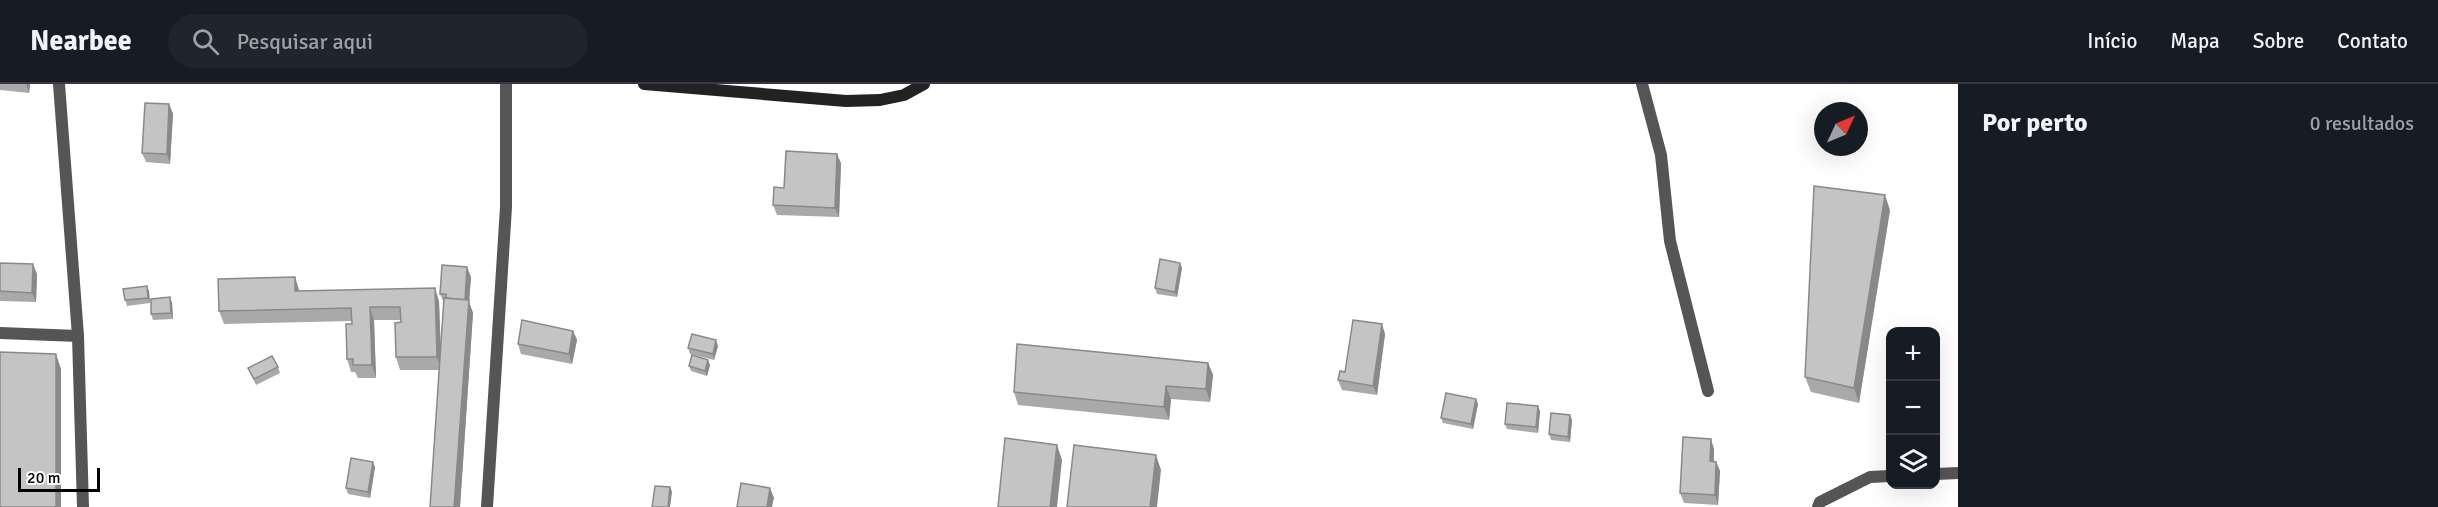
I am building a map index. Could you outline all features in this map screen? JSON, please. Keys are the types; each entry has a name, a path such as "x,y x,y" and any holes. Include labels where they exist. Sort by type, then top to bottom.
{"street":[{"path":"59,84 78,336 83,507"},
{"path":"487,507 506,207 506,84"},
{"path":"644,84 846,101 880,100 903,95 924,84"},
{"path":"1642,84 1661,155 1670,241 1708,391"},
{"path":"0,333 78,336"},
{"path":"1940,474 1958,473"},
{"path":"1818,507 1820,502 1870,477 1886,476"}],"building":[{"path":"145,103 169,104 167,154 142,153"},
{"path":"786,151 837,154 835,208 773,205 774,187 784,188"},
{"path":"1814,186 1885,195 1854,388 1805,377"},
{"path":"1160,259 1180,263 1175,292 1155,288"},
{"path":"0,263 33,264 32,293 0,291"},
{"path":"442,265 467,267 465,300 446,298 446,294 440,294"},
{"path":"295,277 295,291 435,288 437,357 396,357 395,323 401,322 400,307 370,307 372,365 353,365 353,359 347,359 346,324 352,324 351,308 219,311 218,279"},
{"path":"147,286 148,298 125,300 123,289"},
{"path":"170,297 171,313 151,314 151,299"},
{"path":"444,298 469,300 454,507 430,507"},
{"path":"522,320 573,331 569,354 518,344"},
{"path":"1353,320 1382,324 1373,386 1338,380 1340,371 1345,372"},
{"path":"692,334 716,340 713,354 688,348"},
{"path":"1017,344 1208,363 1206,389 1166,386 1164,407 1014,392"},
{"path":"0,352 56,354 56,507 0,507"},
{"path":"692,355 708,360 705,371 689,366"},
{"path":"272,356 278,367 254,379 248,368"},
{"path":"1446,393 1476,399 1471,424 1441,418"},
{"path":"1507,403 1538,406 1536,427 1505,424"},
{"path":"1551,413 1570,415 1568,437 1549,434"},
{"path":"1683,437 1711,439 1710,461 1716,462 1715,495 1680,493"},
{"path":"1005,438 1057,445 1050,507 998,507"},
{"path":"1074,445 1156,455 1150,507 1067,507"},
{"path":"351,458 373,462 368,492 346,488"},
{"path":"741,483 770,488 767,507 737,507"},
{"path":"655,486 670,487 668,507 652,507"}]}
